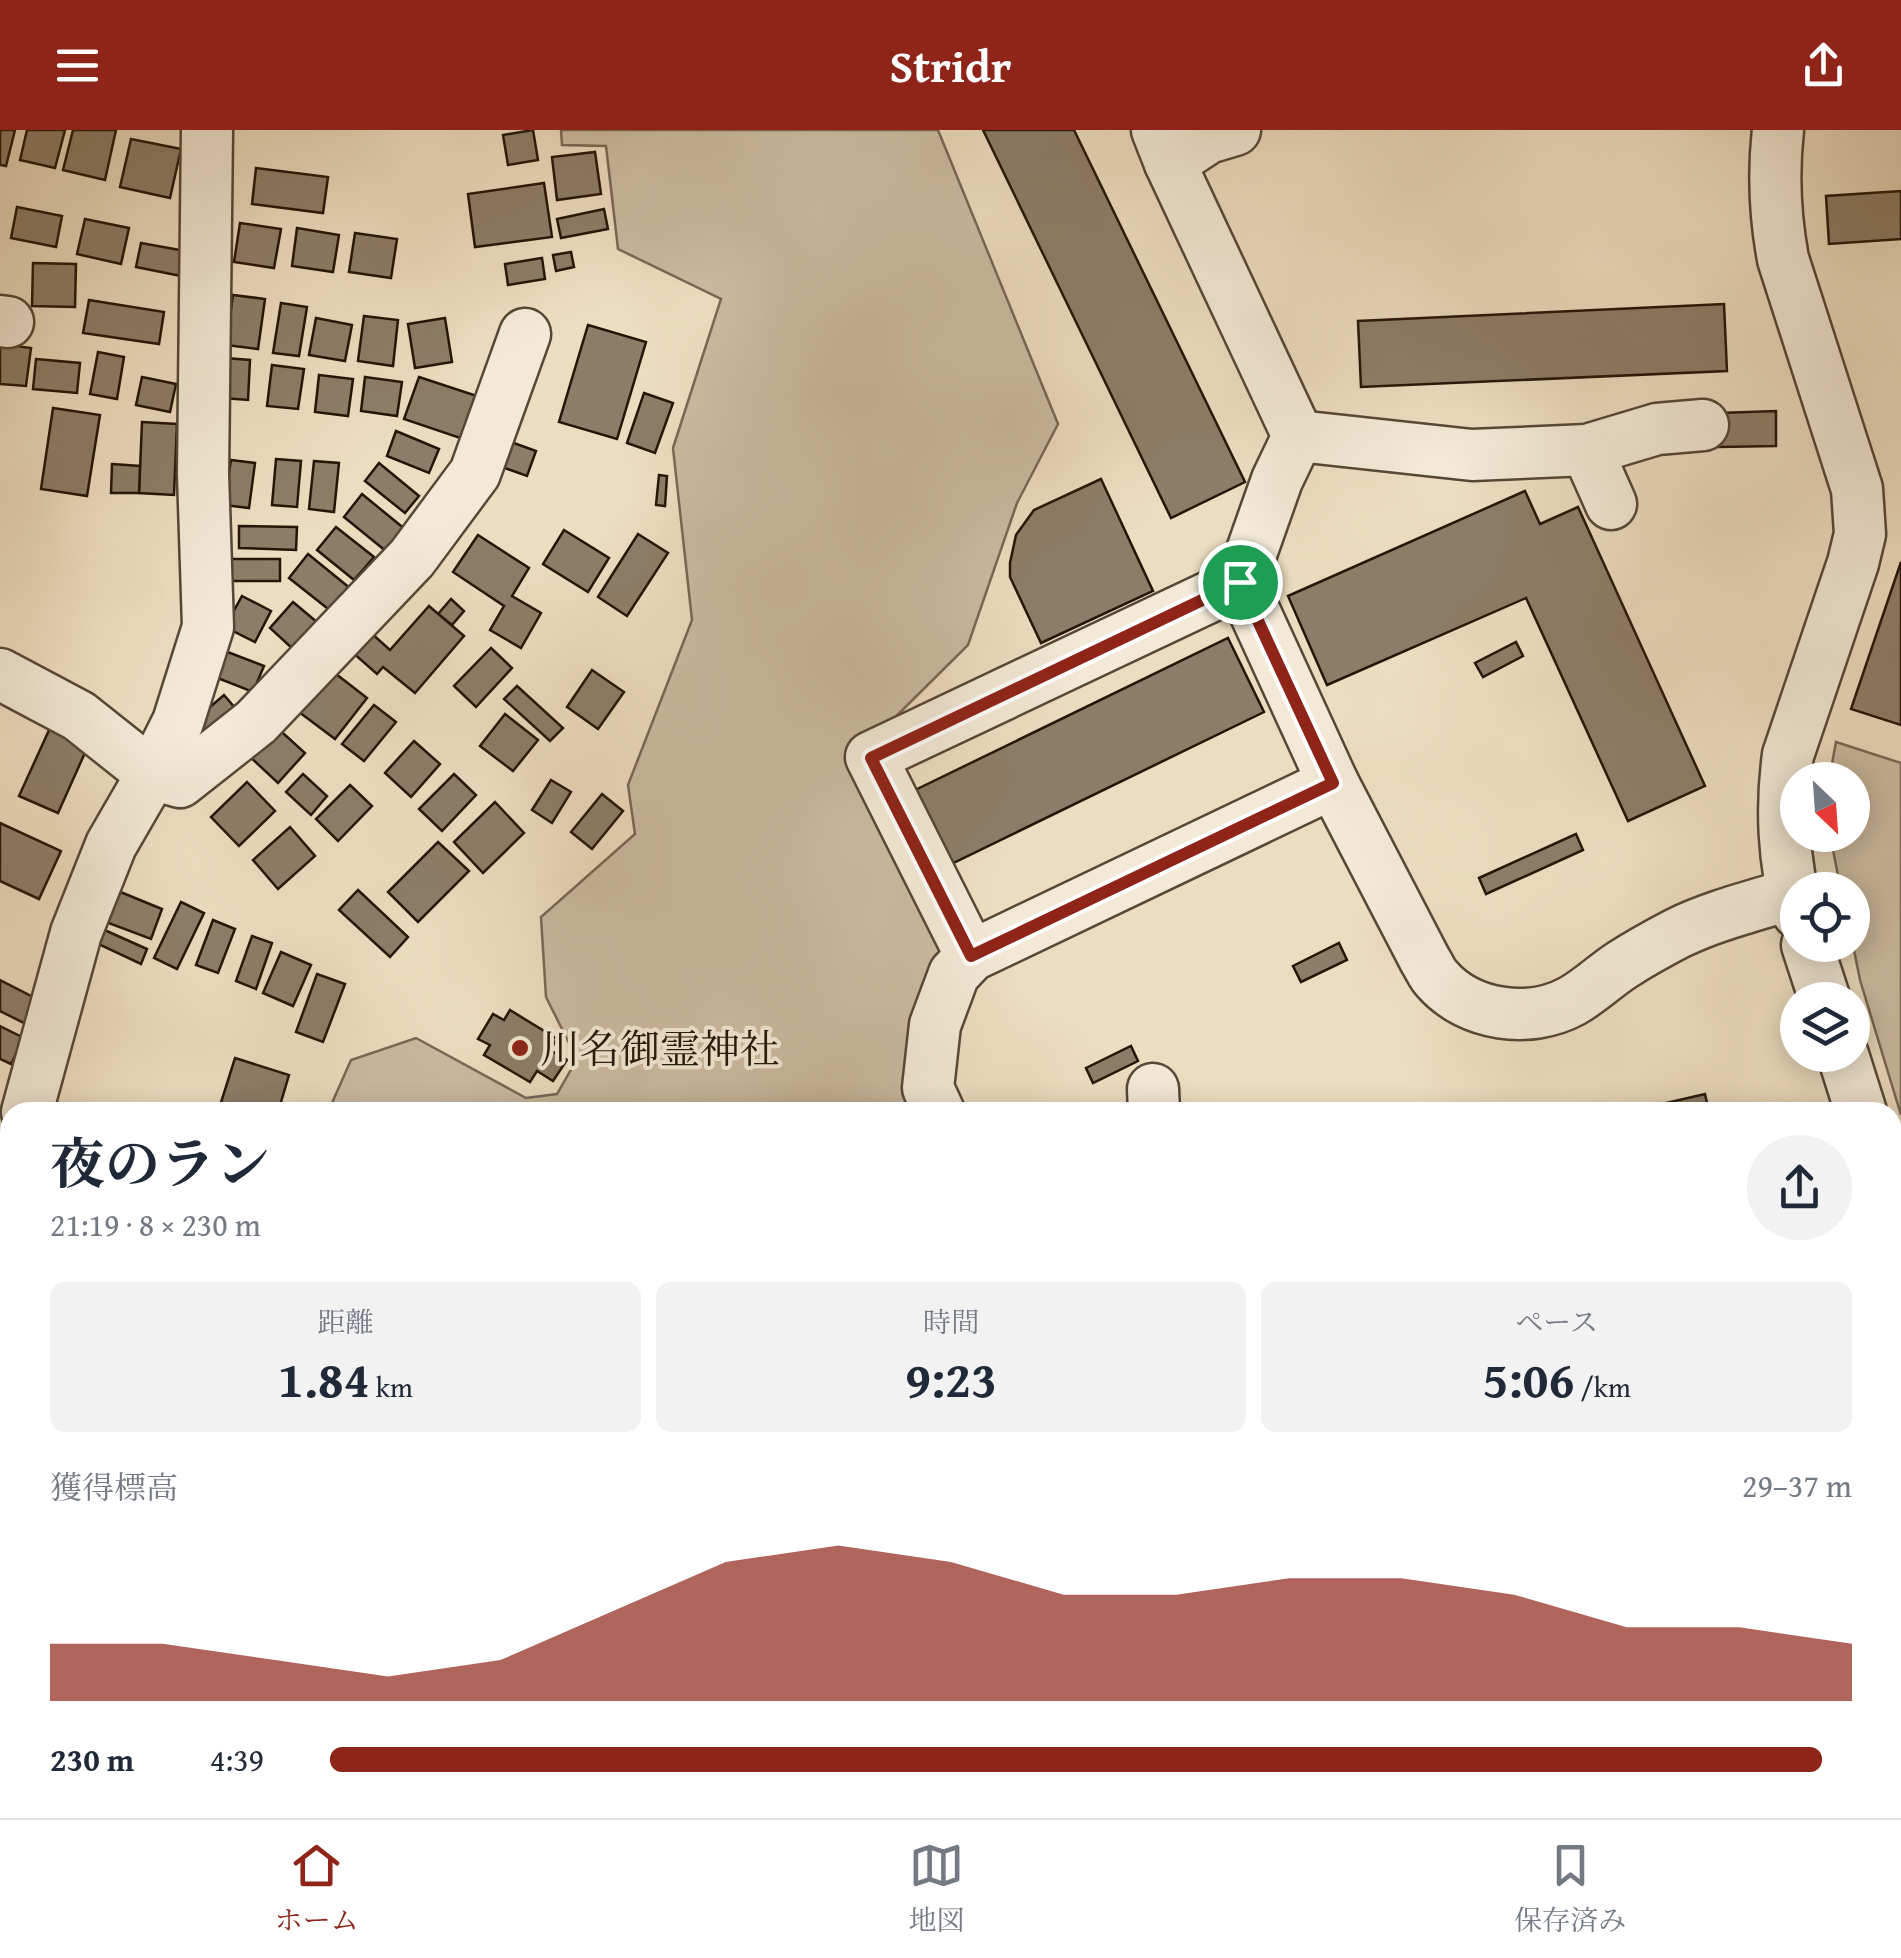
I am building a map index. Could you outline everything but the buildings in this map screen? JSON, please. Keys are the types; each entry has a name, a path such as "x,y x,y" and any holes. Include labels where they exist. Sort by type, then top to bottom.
{"street":[{"path":"30,1102 76,933 111,845 178,722 208,627 203,474 208,130"},
{"path":"1234,130 1163,147 1298,436"},
{"path":"1778,130 1774,192 1783,259 1851,467 1860,515 1854,562 1788,755 1784,838 1790,872"},
{"path":"0,674 79,716 152,774 180,782 256,722 412,558 475,473 524,334"},
{"path":"1298,436 1472,455 1588,450 1658,430 1704,425"},
{"path":"971,956 871,758 1240,582 1277,480 1298,436"},
{"path":"1588,450 1611,504"},
{"path":"1240,582 1333,783 1438,980 1476,1006 1501,1013 1548,1010 1571,1001 1624,964 1681,932 1780,908"},
{"path":"934,1102 928,1088 935,1025 954,974 971,956 1333,783"},
{"path":"1849,1072 1859,1102"}],"shaded area":[{"path":"561,130 938,130 1058,424 1017,503 968,645 852,760 946,952 906,1102 332,1102 351,1060 416,1038 526,1098 557,1094 577,1059 546,997 541,917 635,834 628,785 692,620 673,448 721,299 618,249 606,146 562,145"},
{"path":"1836,742 1901,763 1901,1102 1897,1102 1870,1013 1870,982 1861,982 1856,962 1870,962 1870,872 1837,872 1833,852 1870,852 1870,762 1832,762"}],"place":[{"name":"川名御霊神社","path":"520,1048"}],"route":[{"path":"1240,582 1333,783 971,956 871,758 1240,582"}]}
